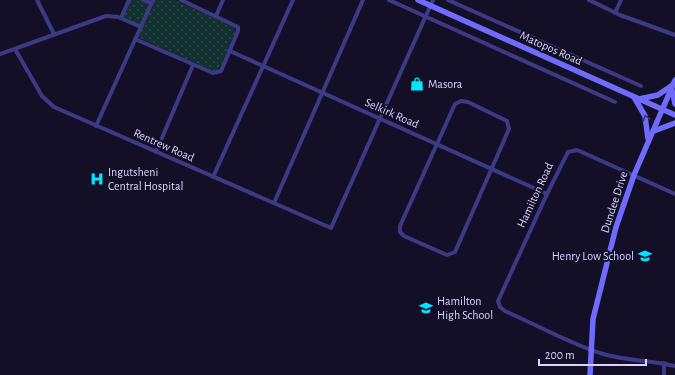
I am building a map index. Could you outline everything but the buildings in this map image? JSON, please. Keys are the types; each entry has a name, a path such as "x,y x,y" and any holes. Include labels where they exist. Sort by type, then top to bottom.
{"main road":[{"name":"Matopos Road","path":"418,0 432,3 675,116"},
{"path":"648,143 648,124 646,116 636,98 658,95 674,85 675,104"},
{"name":"Dundee Drive","path":"590,375 590,350 593,319 616,227 634,175 674,85"},
{"path":"654,131 665,125 675,123"}],"street":[{"path":"37,0 54,34"},
{"path":"121,18 130,0"},
{"path":"96,126 152,2 143,0"},
{"path":"135,39 213,73 221,71 238,28 181,0"},
{"path":"216,16 223,0"},
{"path":"213,177 293,0"},
{"path":"274,203 363,0"},
{"path":"389,0 615,102"},
{"path":"448,0 640,86"},
{"path":"589,0 615,13 675,35"},
{"path":"615,13 621,0"},
{"path":"380,118 432,3"},
{"path":"0,54 106,16 121,18 141,27"},
{"name":"Rentrew Road","path":"15,48 45,100 54,107 331,228 380,118"},
{"name":"Selkirk Road","path":"230,51 547,194"},
{"path":"156,152 193,65"},
{"path":"461,101 468,102 508,123 509,132 493,169 455,252 449,255 404,236 400,232 400,226 437,144 455,104 461,101"},
{"name":"Hamilton Road","path":"590,350 505,310 499,305 498,299 566,154 574,150 675,194"},
{"path":"590,350 621,358 664,363 675,366"},
{"path":"664,363 664,375"}],"green space":[{"path":"131,0 140,0 149,4 140,25 123,17"},
{"path":"155,0 175,0 234,27 236,31 219,69 213,71 139,38 138,36"}],"place":[{"name":"Masora","path":"417,84"},
{"name":"Ingutsheni Central Hospital","path":"97,179"},
{"name":"Henry Low School","path":"645,256"},
{"name":"Hamilton High School","path":"426,308"}]}
